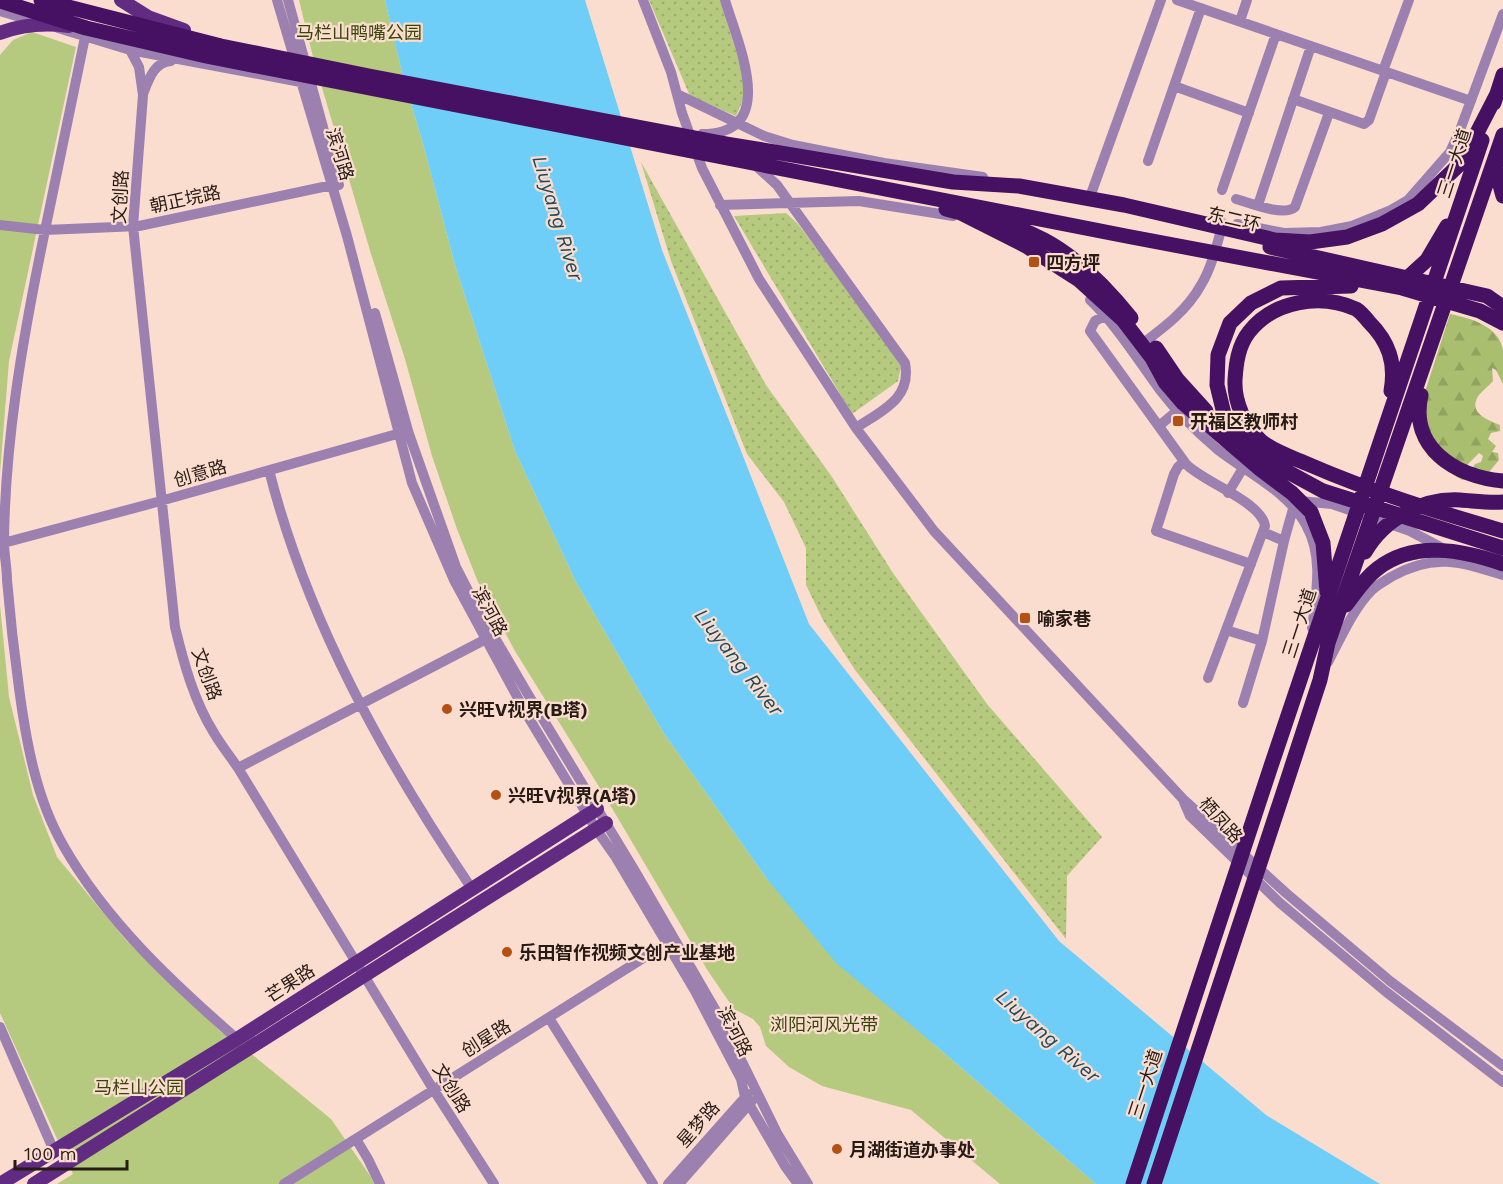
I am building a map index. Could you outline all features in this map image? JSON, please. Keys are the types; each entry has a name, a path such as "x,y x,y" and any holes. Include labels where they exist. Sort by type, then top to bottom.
{"highway":[{"path":"41,0 158,31 369,76 727,144 953,182 1019,186 1124,206 1275,240 1310,242 1347,237 1382,224 1418,204 1462,162 1497,94"},
{"path":"0,1 86,32 372,90 1402,288 1480,312 1503,323"},
{"name":"三一大道","path":"1133,1184 1503,75"},
{"name":"三一大道","path":"1154,1184 1320,680 1328,643 1503,135"},
{"path":"1503,141 1495,167 1503,194"},
{"path":"809,174 961,213 1026,246 1079,280 1123,320 1152,358 1165,382 1183,403 1260,469 1292,493 1311,512 1323,543 1327,603"},
{"name":"东二环","path":"953,182 1130,216 1397,275 1486,296 1503,307"},
{"path":"1259,458 1225,418 1217,385 1218,355 1230,323 1251,303 1281,288 1348,287 1405,280 1427,260 1462,200"},
{"path":"959,202 1045,241 1081,266 1112,294 1155,346 1198,405 1259,458 1323,491 1502,539"},
{"path":"1385,429 1394,374 1392,357 1380,332 1358,310 1326,301 1296,302 1268,314 1248,333 1236,360 1235,388 1244,419 1261,441 1274,450 1327,472 1463,520 1502,539"},
{"path":"1431,348 1418,409 1421,429 1434,452 1456,469 1477,478 1503,481"},
{"path":"1351,575 1370,543 1391,521 1405,513 1445,501 1503,502"},
{"path":"1328,643 1345,606 1364,581 1377,568 1391,561 1425,550 1466,552 1503,564"}],"main road":[{"path":"121,0 133,9 161,23 242,50"},
{"path":"0,33 13,28 39,25 61,25 86,32"},
{"name":"芒果路","path":"0,1184 237,1039 592,812"},
{"name":"芒果路","path":"34,1184 601,826"}],"street":[{"path":"20,0 170,42 302,69"},
{"name":"滨河路","path":"277,0 302,69 335,184 403,432 412,483 454,580 601,826 615,856 723,1023 777,1133 808,1184"},
{"name":"滨河路","path":"288,0 302,69"},
{"path":"643,0 671,72 702,168 720,206 759,279 856,428 934,531 1183,799"},
{"path":"680,134 716,134 727,130 738,123 749,102 749,82 725,0"},
{"path":"1091,194 1161,0"},
{"path":"1177,0 1471,101"},
{"path":"1240,21 1247,0"},
{"path":"1293,99 1360,124 1367,123 1409,0"},
{"path":"1148,161 1201,8"},
{"path":"0,11 86,32 129,50 306,83"},
{"path":"676,93 764,136 793,145 884,163 1091,194 1284,233 1321,232 1352,226 1389,211 1408,200 1450,152 1503,14"},
{"path":"86,32 45,230 14,400 2,543 21,704 48,818 77,868 126,931 179,988 237,1039"},
{"path":"1222,190 1276,34"},
{"path":"1258,206 1311,46"},
{"name":"文创路","path":"129,50 139,67 143,94 133,226 175,627 194,694 213,732 238,768 434,1090 494,1184"},
{"name":"文创路","path":"143,94 152,72 158,65 165,61 176,60"},
{"path":"1174,86 1248,113"},
{"path":"1236,199 1288,212 1295,207 1329,113"},
{"path":"754,164 777,185 905,363 907,375 903,389 895,402 856,428"},
{"name":"朝正垸路","path":"0,225 45,230 133,226 335,184"},
{"path":"720,206 859,201 953,216 1065,275 1106,315 1161,391 1178,410 1209,442 1285,500 1306,525 1317,556 1318,572 1309,657"},
{"path":"1132,351 1167,326 1193,297 1210,267 1223,222"},
{"path":"1106,315 1095,321 1090,331 1184,461 1198,474 1257,512 1265,522 1208,678"},
{"path":"1159,426 1178,410"},
{"name":"创意路","path":"2,543 162,501 403,432"},
{"path":"1184,461 1174,474 1156,531 1251,564"},
{"path":"1228,493 1243,468"},
{"path":"269,471 292,549 323,628 360,704 417,804 472,889"},
{"path":"1285,500 1332,504 1410,531 1470,564"},
{"path":"1243,703 1262,641 1293,509"},
{"path":"1263,532 1284,541"},
{"path":"1320,680 1351,622 1372,589 1409,567 1434,560 1470,564 1503,575"},
{"path":"1226,630 1262,641"},
{"path":"238,768 489,637"},
{"name":"栖凤路","path":"1183,799 1286,893 1390,981 1503,1066"},
{"name":"栖凤路","path":"1183,799 1190,816 1280,903 1385,991 1503,1082"},
{"name":"滨河路","path":"671,941 741,1079 747,1101 798,1184"},
{"name":"创星路","path":"284,1184 671,941"},
{"path":"549,1017 653,1184"},
{"path":"0,1027 54,1150"},
{"name":"星梦路","path":"668,1184 756,1091"},
{"name":"星梦路","path":"679,1184 747,1101"},
{"path":"356,1139 380,1184"}],"green space":[{"name":"浏阳河风光带","path":"299,0 385,0 402,73 455,265 515,451 576,582 663,732 767,879 936,1046 1096,1184 1000,1184 911,1110 822,1086 789,1067 766,1046 760,1027 753,1019 734,1009 708,971 606,798 515,651 478,582 432,456 405,359 371,254 313,57"},
{"path":"649,0 720,0 745,80 746,93 736,116 690,96"},
{"path":"32,32 76,47 9,361 0,473 0,55 13,40"},
{"path":"641,162 766,385 832,477 893,573 987,704 1102,837 1067,876 1066,939 855,670 823,620 806,585 806,548 784,502 747,454 671,261"},
{"path":"786,213 798,224 902,361 898,381 852,414 734,216"},
{"path":"1450,314 1475,321 1490,329 1496,335 1503,350 1503,384 1496,370 1492,368 1493,381 1479,395 1475,406 1480,414 1500,425 1500,431 1491,433 1488,439 1496,446 1492,452 1498,453 1499,460 1489,472 1472,469 1475,464 1481,462 1483,456 1479,453 1467,465 1469,480 1462,480 1438,465 1422,445 1415,423"},
{"name":"马栏山公园","path":"0,605 9,697 33,795 57,857 125,939 221,1032 331,1119 374,1184 57,1184 73,1174 0,1013"}],"water":[{"name":"Liuyang River","path":"385,0 585,0 662,250 809,624 1059,941 1266,1115 1380,1184 1096,1184 836,963 767,879 663,732 576,582 515,451 455,265 402,73"}],"place":[{"name":"四方坪","path":"1034,262"},
{"name":"开福区教师村","path":"1178,421"},
{"name":"喻家巷","path":"1025,618"},
{"name":"兴旺V视界(B塔)","path":"447,709"},
{"name":"兴旺V视界(A塔)","path":"496,795"},
{"name":"乐田智作视频文创产业基地","path":"507,952"},
{"name":"月湖街道办事处","path":"837,1149"}],"park label":[{"name":"马栏山鸭嘴公园","path":"359,32"}]}
